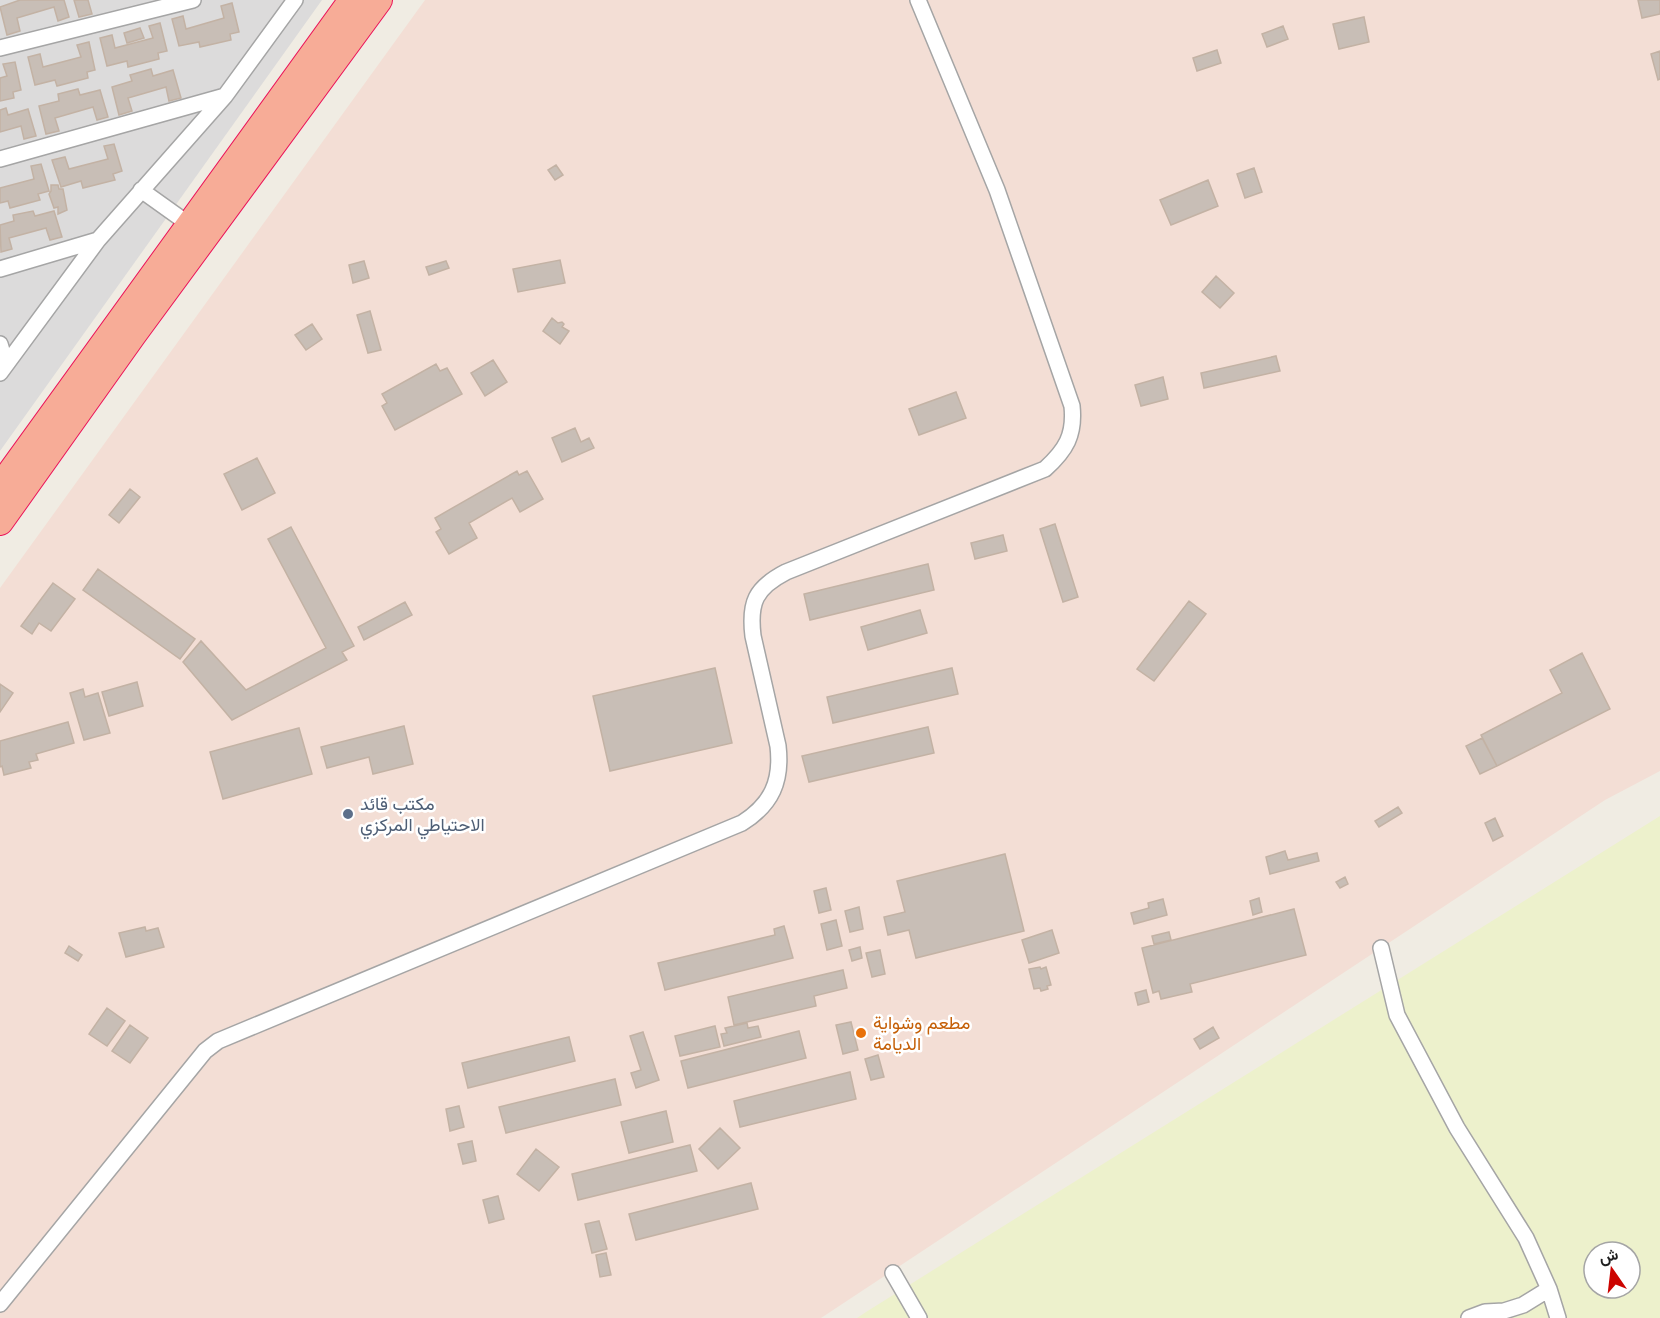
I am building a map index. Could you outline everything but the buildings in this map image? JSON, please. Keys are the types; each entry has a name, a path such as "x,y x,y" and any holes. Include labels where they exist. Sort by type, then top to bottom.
{"highway":[{"path":"0,487 352,0"},
{"path":"0,522 133,335 380,0"}],"street":[{"path":"0,48 193,0"},
{"path":"3,368 98,240 225,96 295,0"},
{"path":"0,1304 205,1051 218,1041 571,896 756,815 769,799 777,781 780,765 778,746 753,636 751,617 753,602 761,591 771,580 786,572 1045,469 1058,457 1068,442 1074,424 1072,406 997,190 918,0"},
{"path":"0,159 225,96"},
{"path":"141,190 190,225"},
{"path":"0,269 98,240"},
{"path":"0,344 3,368"},
{"path":"1381,948 1397,1015 1457,1128 1526,1238 1550,1289 1558,1318"},
{"path":"893,1273 919,1318"},
{"path":"1468,1318 1485,1312 1504,1311 1523,1305 1550,1289"}],"shaded area":[{"path":"0,0 322,0 0,451"},
{"path":"425,0 1660,0 1660,771 1605,800 821,1318 0,1318 0,588"}],"green space":[{"path":"1660,816 1660,1318 857,1318"}],"place":[{"name":"مكتب قائد الاحتياطي المركزي","path":"348,814"},
{"name":"مطعم وشواية الديامة","path":"861,1033"}]}
